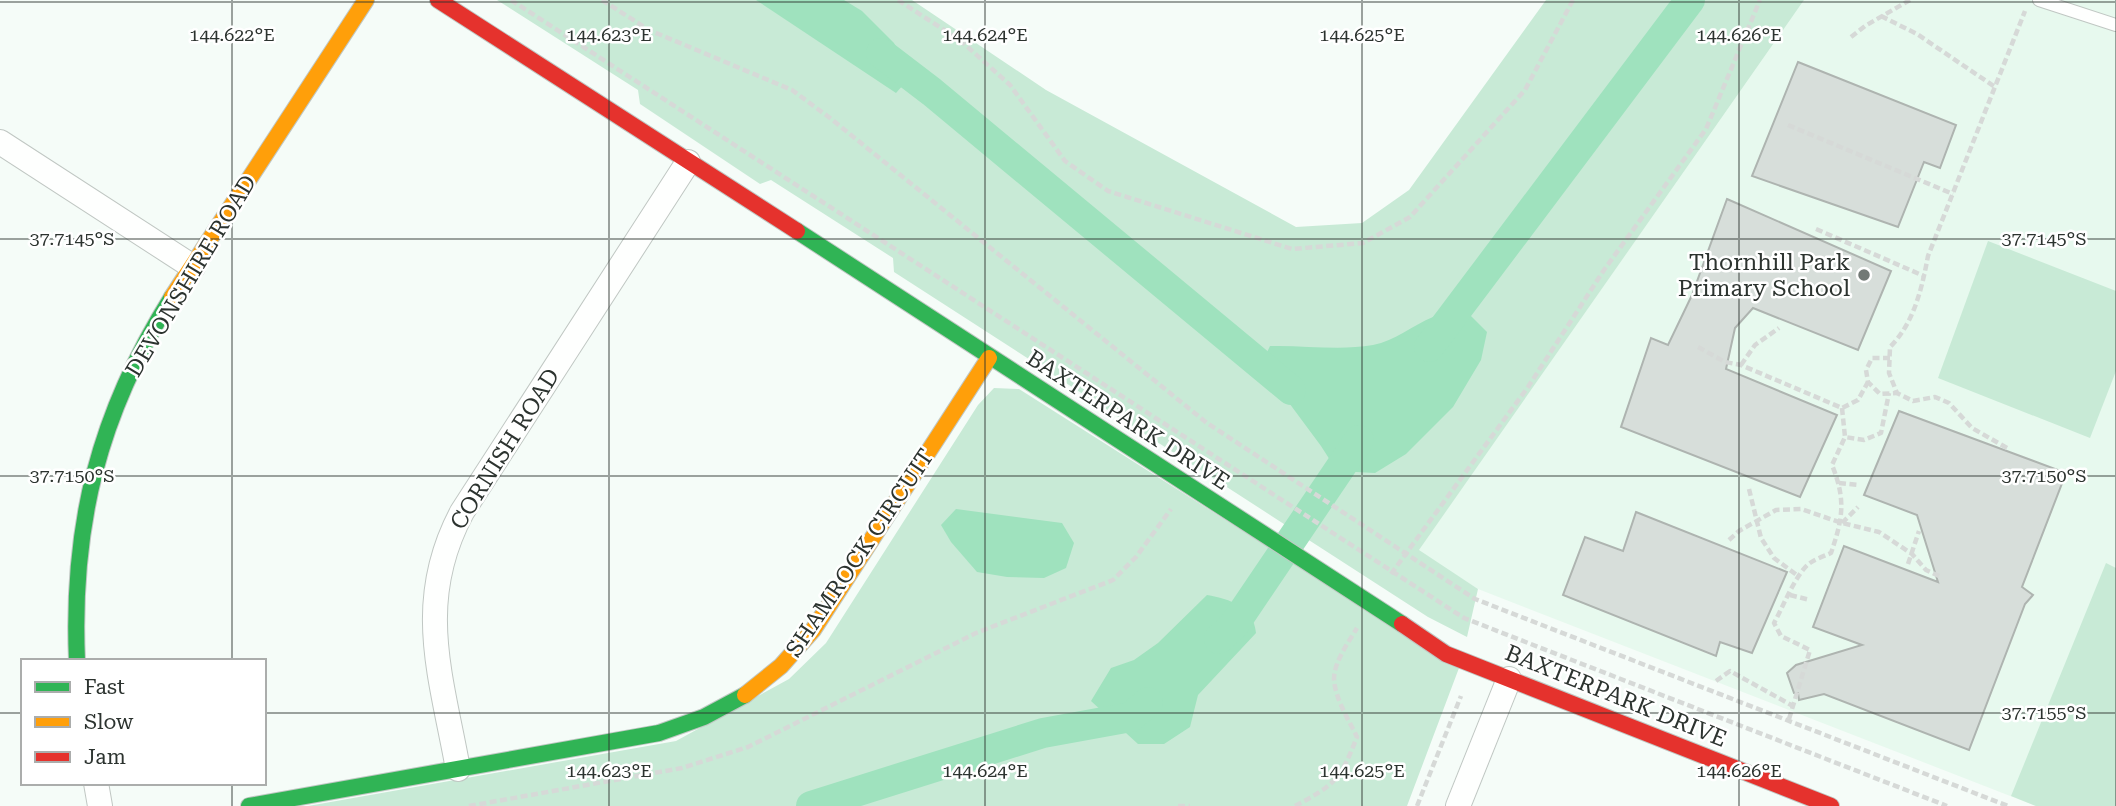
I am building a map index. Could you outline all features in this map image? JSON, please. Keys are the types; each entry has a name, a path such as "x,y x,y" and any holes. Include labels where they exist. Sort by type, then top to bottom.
{"street":[{"name":"DEVONSHIRE ROAD","path":"77,659 74,606 85,506 95,465 125,382 156,323 366,0"},
{"name":"BAXTERPARK DRIVE","path":"438,0 1372,603 1446,654 1831,806"},
{"path":"0,142 193,267"},
{"name":"CORNISH ROAD","path":"458,769 434,632 435,586 445,547 462,512 688,162"},
{"name":"SHAMROCK CIRCUIT","path":"249,806 659,733 714,715 760,687 798,650 989,358"},
{"path":"1458,806 1509,679"},
{"path":"96,785 100,806"}],"lane":[{"path":"2039,0 2116,25"}],"path":[{"path":"511,0 1464,618 1947,806"},
{"path":"602,0 649,30 792,90 841,126 1207,423 1475,598 2008,806"},
{"path":"898,0 961,41 1001,76 1065,161 1108,191 1292,249 1363,243 1410,217 1525,90 1573,0"},
{"path":"1295,806 1328,789 1345,768 1357,737 1341,703 1334,679 1342,654 1392,572 1528,387 1604,270 1706,129 1760,0"},
{"path":"1851,37 1910,0"},
{"path":"1896,393 1889,373 1890,347 1903,334 1913,313 1928,256 2029,0"},
{"path":"1881,16 1917,34 1995,87"},
{"path":"1788,125 1953,194"},
{"path":"1816,229 1924,276"},
{"path":"1741,365 1755,345 1779,328"},
{"path":"1698,347 1725,362 1741,365 1842,408 1858,400 1868,382"},
{"path":"1890,358 1872,358 1866,370 1868,382 1880,394 1896,393 1913,401 1935,397 1949,403 1972,428 2007,448"},
{"path":"1845,437 1864,440 1881,433 1889,393"},
{"path":"1789,719 1810,650 1781,636 1774,623 1798,576 1809,564 1831,552 1842,523 1843,504 1832,465 1845,437 1842,408"},
{"path":"1839,483 1858,485"},
{"path":"469,806 682,768 748,747 976,633 1113,580 1136,557 1188,486"},
{"path":"1749,489 1761,538 1774,558 1798,576"},
{"path":"1842,523 1858,507"},
{"path":"1728,540 1776,510 1801,509 1879,532 1912,554 1926,570 1939,576"},
{"path":"1908,564 1919,531"},
{"path":"1790,595 1810,600"},
{"path":"1716,681 1730,671 1793,706"},
{"path":"1417,806 1461,696"},
{"path":"1178,806 1190,806"}],"shaded area":[{"path":"497,0 912,0 1046,90 1296,227 1362,223 1409,190 1546,0 1804,0 1419,550 1478,589 1467,637 1428,617 894,272 893,258 771,180 760,184 640,104 638,90"},
{"path":"756,0 844,0 862,11 894,43 911,76 896,93"},
{"name":"Thornhill Park Primary School","path":"1804,0 2116,0 2116,806 2036,806 1478,589 1418,551"},
{"path":"1988,241 2116,291 2116,371 2090,438 1938,378"},
{"path":"1470,315 1487,332 1481,360 1453,407 1406,454 1375,473 1337,471 1261,365 1270,346 1335,348 1373,345 1389,340 1433,317"},
{"path":"994,388 1019,389 1459,668 1407,806 308,806 676,741 789,679 826,643 978,405"},
{"path":"956,509 1062,523 1074,543 1066,568 1044,578 1007,577 977,572 951,542 941,525"},
{"path":"2106,563 2116,568 2116,806 2036,806 2011,796"},
{"path":"1207,595 1232,602 1246,611 1256,633 1198,695 1190,727 1164,744 1138,744 1091,701 1111,668 1134,660 1158,643"}],"building":[{"path":"1798,62 1956,125 1940,168 1924,162 1898,227 1752,176"},
{"path":"1727,199 1891,271 1858,350 1753,308 1735,328 1726,369 1837,415 1800,497 1621,427 1651,338 1668,345 1692,295"},
{"path":"1899,411 2066,473 2022,587 2033,595 2025,604 1969,750 1824,694 1799,700 1787,673 1796,665 1862,645 1813,627 1844,546 1938,582 1917,515 1864,495"},
{"path":"1636,512 1787,572 1752,653 1720,642 1716,656 1563,595 1585,537 1623,551"}],"waterway":[{"path":"1429,347 1690,0"},
{"path":"881,53 932,92 1291,390"},
{"path":"1219,639 1234,625 1359,440"},
{"path":"811,806 1043,733 1131,717 1148,702"}],"traffic: fast":[{"path":"797,231 1402,624"},
{"path":"77,659 79,563 85,516 95,472 108,427 126,384 172,297"},
{"path":"249,806 659,733 704,717 745,695"}],"traffic: slow":[{"path":"172,297 366,0"},
{"path":"745,695 781,666 813,630 989,358"}],"traffic: jam":[{"path":"438,0 797,231"},
{"path":"1402,624 1446,654 1831,806"}],"place":[{"name":"Thornhill Park Primary School","path":"1864,275"}]}
